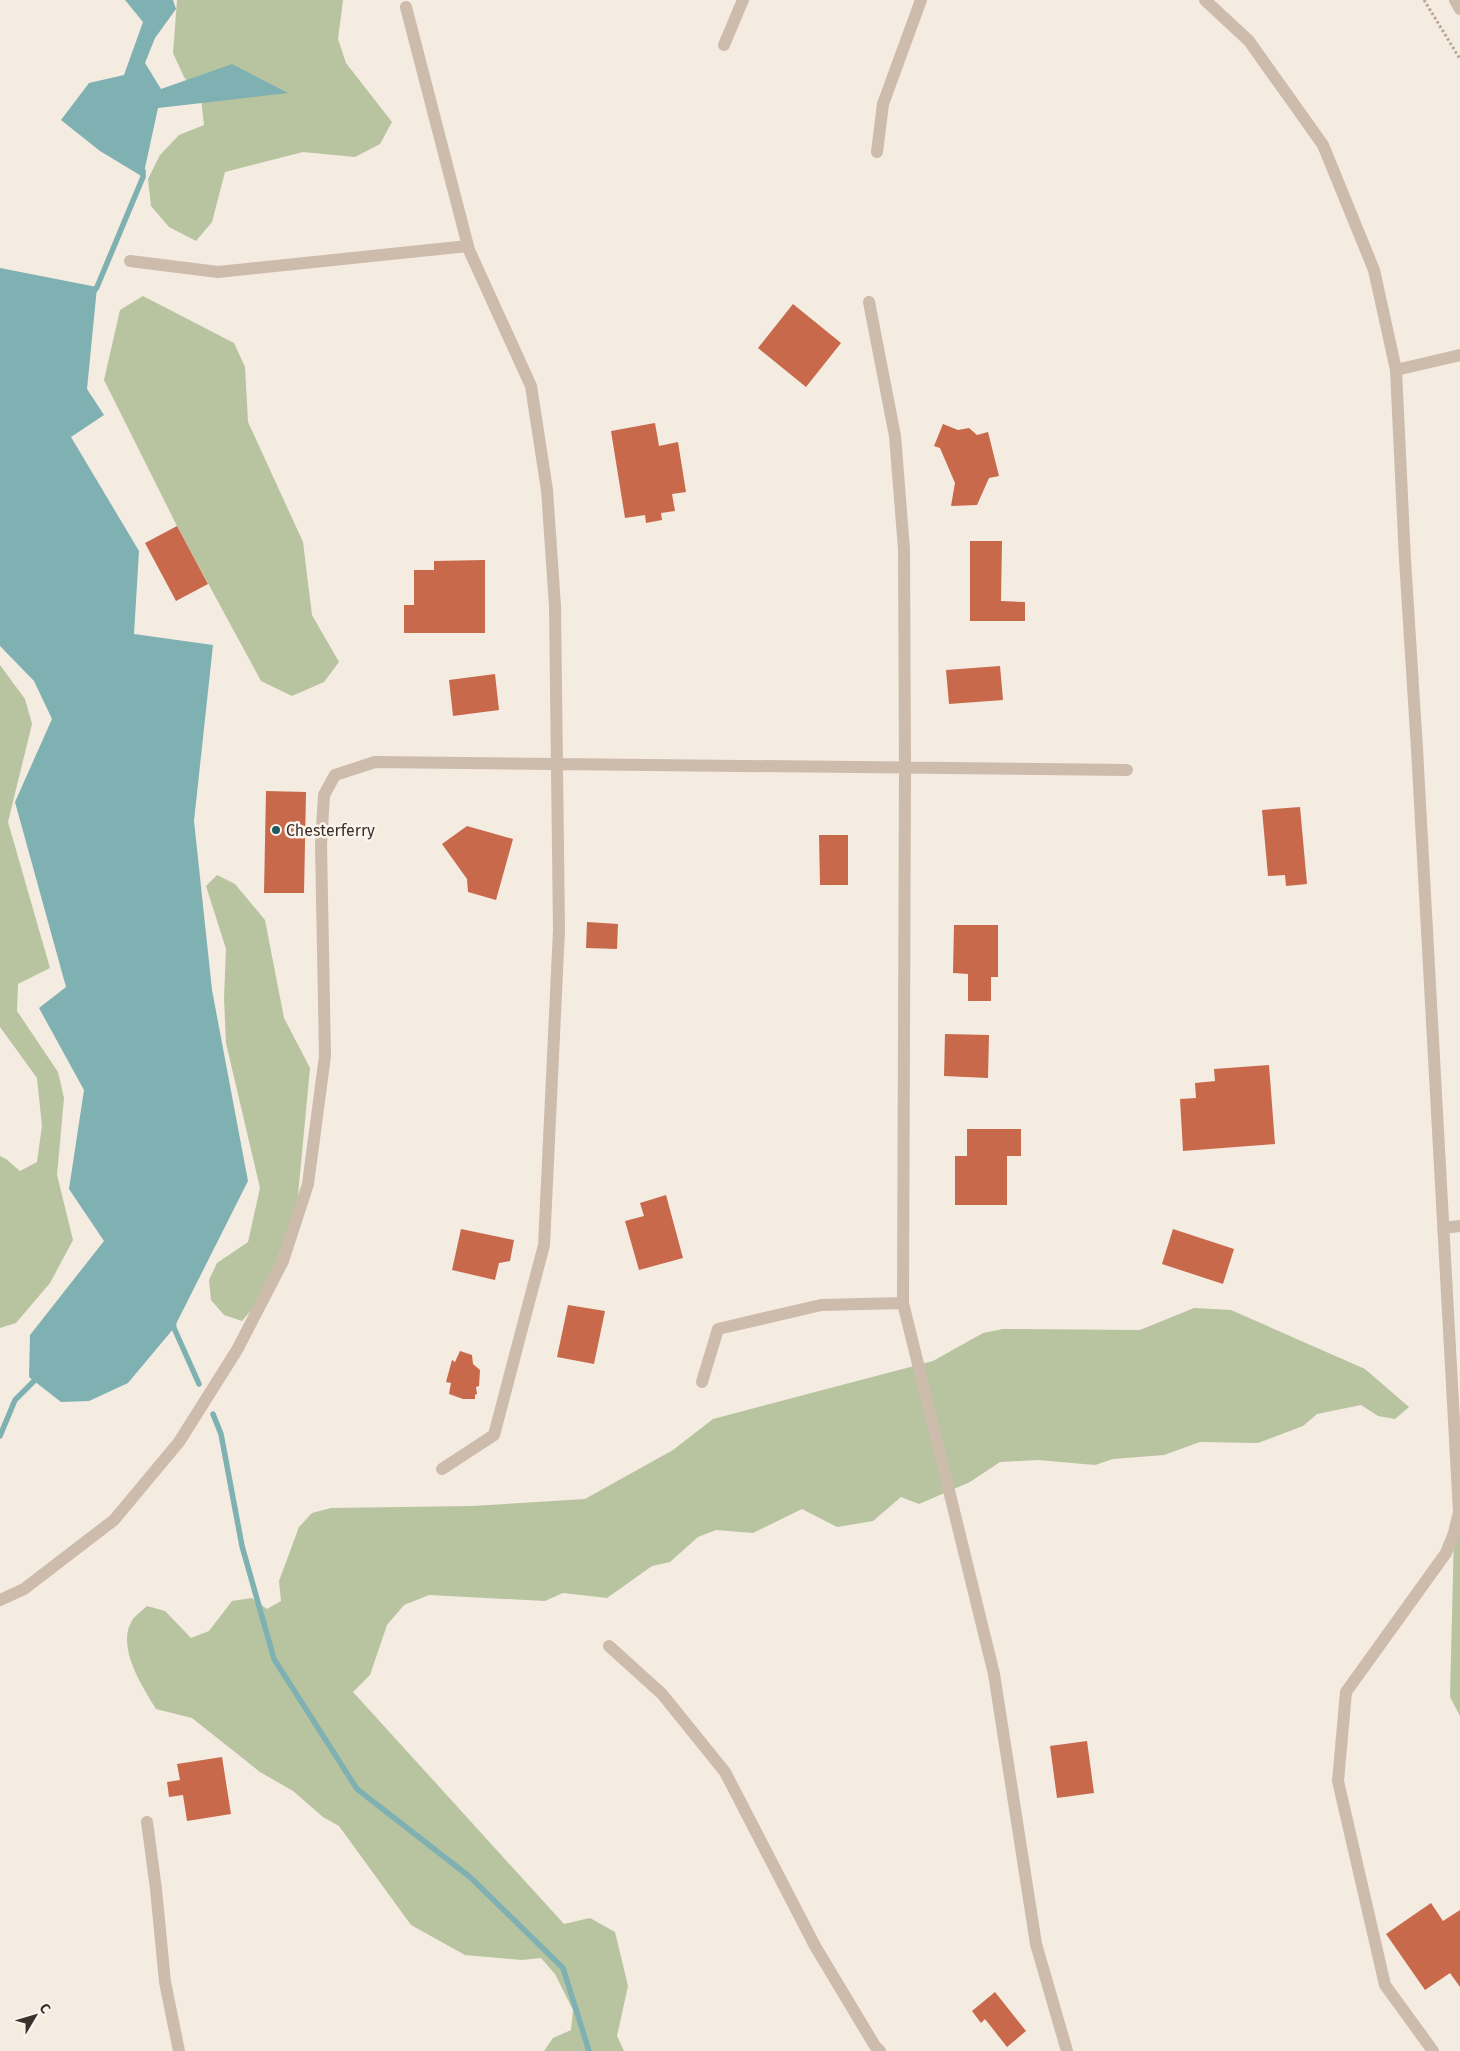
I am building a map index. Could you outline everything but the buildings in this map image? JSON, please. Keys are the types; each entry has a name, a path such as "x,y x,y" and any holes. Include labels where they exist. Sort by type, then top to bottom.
{"street":[{"path":"724,45 743,0"},
{"path":"877,152 883,104 921,0"},
{"path":"1205,0 1250,41 1323,145 1374,270 1396,370 1459,1512 1446,1553 1346,1692 1338,1781 1385,1985 1433,2051"},
{"path":"1455,0 1460,9"},
{"path":"406,7 468,246 531,386 547,490 555,606 559,930 544,1245 494,1435 442,1469"},
{"path":"130,261 218,272 468,246"},
{"path":"869,302 895,436 902,530 905,768 903,1302 994,1674 1036,1944 1067,2051"},
{"path":"1396,370 1460,355"},
{"path":"0,1600 24,1589 114,1520 179,1442 236,1350 284,1261 308,1184 325,1056 321,845 324,795 335,775 375,762 1127,770"},
{"path":"1443,1228 1460,1226"},
{"path":"702,1382 718,1329 821,1305 903,1302"},
{"path":"609,1646 662,1694 725,1772 814,1946 875,2046 880,2051"},
{"path":"147,1822 165,1982 179,2051"}],"path":[{"path":"1424,0 1460,59"}],"green space":[{"path":"177,0 343,0 338,39 346,63 392,122 380,144 355,157 303,152 225,172 212,222 196,241 169,227 151,206 148,179 160,155 179,135 204,125 201,98 184,77 173,53"},
{"path":"143,296 234,343 245,367 248,422 303,542 312,615 339,662 324,682 292,696 261,681 177,526 104,380 120,310"},
{"path":"0,665 25,699 32,724 8,822 50,968 18,984 17,1011 58,1072 64,1098 57,1175 73,1240 50,1283 16,1323 0,1328 0,1156 20,1171 37,1162 42,1126 37,1078 0,1027"},
{"path":"217,875 235,884 265,920 284,1018 310,1068 297,1206 264,1295 242,1321 224,1315 211,1300 209,1280 217,1263 248,1242 260,1188 226,1043 224,998 226,949 206,886"},
{"path":"1194,1308 1231,1310 1365,1369 1409,1407 1395,1419 1378,1416 1361,1405 1317,1414 1303,1426 1258,1443 1200,1442 1164,1455 1113,1459 1095,1465 1038,1460 1000,1462 970,1482 919,1504 901,1497 873,1521 837,1527 802,1509 753,1533 716,1530 698,1537 670,1562 652,1566 607,1598 563,1593 545,1601 429,1595 404,1605 387,1625 370,1675 353,1692 564,1924 590,1918 615,1932 628,1986 617,2036 624,2051 544,2051 553,2038 571,2030 573,2010 555,1974 541,1958 522,1960 465,1955 411,1925 339,1826 323,1817 293,1791 260,1772 192,1718 156,1709 132,1665 127,1641 128,1629 133,1619 147,1606 165,1611 191,1638 209,1631 232,1601 252,1598 267,1609 281,1601 279,1581 299,1527 312,1513 331,1508 472,1506 585,1499 673,1450 713,1419 933,1361 983,1333 1003,1329 1140,1330"},
{"path":"1460,1517 1460,1716 1450,1697 1454,1533"}],"water":[{"path":"125,0 173,0 176,9 155,38 145,63 161,89 232,64 288,93 158,108 143,177 100,151 61,120 89,83 124,75 143,22"},
{"path":"0,268 97,287 87,389 104,415 71,437 139,551 134,634 213,645 194,821 212,990 248,1181 174,1328 128,1383 89,1401 61,1402 29,1377 30,1335 104,1241 69,1189 84,1090 39,1008 66,987 15,802 52,719 34,681 0,646"}],"waterway":[{"path":"94,291 143,177 143,171"},
{"path":"173,1321 174,1328 199,1384"},
{"path":"0,1436 15,1400 39,1376"},
{"path":"213,1414 221,1434 242,1546 274,1659 357,1789 470,1877 563,1968 589,2051"}],"place":[{"name":"Chesterferry","path":"276,830"}]}
